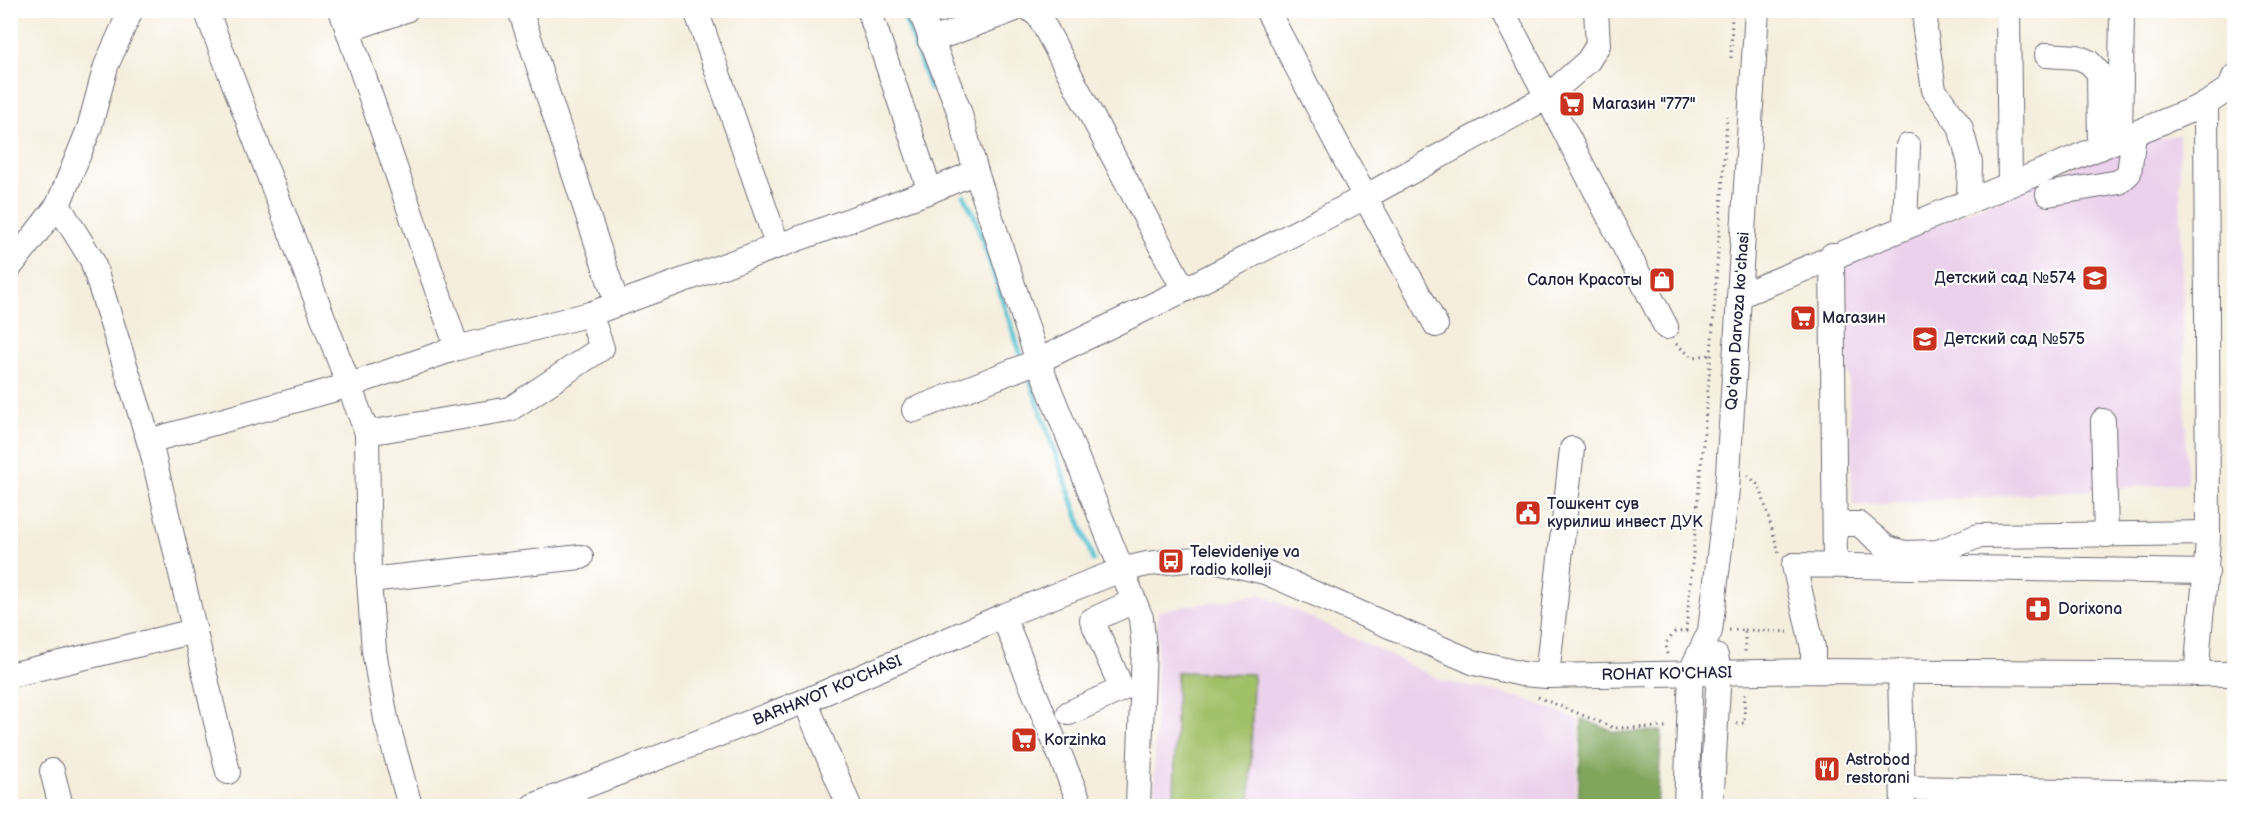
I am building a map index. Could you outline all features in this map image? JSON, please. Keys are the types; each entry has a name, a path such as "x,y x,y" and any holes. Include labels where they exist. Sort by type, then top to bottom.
{"street":[{"path":"10,267 58,205 89,129 106,66 131,10"},
{"path":"206,10 367,433 369,580 374,651 386,719 410,807"},
{"path":"406,10 345,20 457,348"},
{"path":"520,10 617,304"},
{"path":"696,10 777,244"},
{"path":"869,10 930,191"},
{"path":"920,10 930,41 959,111 976,172 1038,362 1141,618 1144,648 1138,807"},
{"path":"930,41 1013,10"},
{"path":"1031,10 1040,16 1184,290"},
{"path":"1267,10 1365,197 1436,325"},
{"path":"1502,10 1666,327"},
{"path":"914,410 1038,362 1184,290 1365,197 1547,97 1588,61 1598,45 1596,10"},
{"name":"Qoʻqon Darvoza koʻchasi","path":"1690,671 1709,631 1727,489 1741,295 1757,10"},
{"path":"1926,10 1925,30 1934,90 1960,126 1970,163 1969,199"},
{"path":"2008,10 2010,184"},
{"path":"2118,141 2122,10"},
{"path":"2047,55 2077,57 2089,62 2098,73 2129,173 2119,182 2048,194"},
{"path":"1741,295 1760,289 1832,255 1905,225 2206,104 2233,84"},
{"path":"2197,674 2198,628 2207,572 2208,533 2206,104"},
{"path":"1905,225 1908,146"},
{"path":"149,441 350,385 457,348 590,314 777,244 930,191 976,172"},
{"path":"58,205 92,260 149,441 228,772"},
{"path":"1832,255 1836,564"},
{"path":"367,433 510,409 602,348 590,314"},
{"path":"2103,421 2106,535"},
{"path":"1542,686 1572,449"},
{"path":"1835,524 1858,524 1887,548 1905,553 1938,552 1978,536 2208,533"},
{"path":"369,580 581,557"},
{"name":"ROHAT KO'CHASI","path":"1121,570 1147,564 1195,560 1242,566 1265,572 1475,663 1514,672 1542,686 1690,671 2235,674"},
{"path":"1813,671 1812,641 1794,565 2207,572"},
{"name":"BARHAYOT KO'CHASI","path":"533,807 805,701 1004,616 1121,570"},
{"path":"1069,713 1122,689 1092,620 1134,601"},
{"path":"1004,616 1081,807"},
{"path":"10,675 195,631"},
{"name":"Qoʻqon Darvoza koʻchasi","path":"1709,631 1719,671 1711,807"},
{"path":"1686,807 1690,671"},
{"path":"1899,671 1904,797 2235,795"},
{"path":"805,701 849,807"},
{"path":"52,771 61,807"}],"path":[{"path":"1731,63 1732,10"},
{"path":"1686,631 1711,355 1728,110"},
{"path":"1666,327 1669,336 1679,348 1692,357 1711,355"},
{"path":"1667,656 1666,643 1675,632 1745,630 1745,659"},
{"path":"1735,723 1744,723 1745,684"},
{"path":"1542,686 1614,728 1673,726"}],"shaded area":[{"path":"2179,135 2187,483 1853,506 1845,263 2137,141"},
{"path":"1261,594 1443,681 1526,699 1579,720 1576,806 1154,806 1158,611"}],"green space":[{"path":"1177,672 1253,674 1250,806 1174,806"},
{"path":"1582,719 1615,732 1662,731 1657,806 1578,806"},
{"path":"1957,799 2036,800 2036,806 1957,806"}],"waterway":[{"path":"902,10 930,89"},
{"path":"964,196 974,215 1023,361"},
{"path":"1027,372 1093,560"}],"place":[{"name":"Магазин \"777\"","path":"1572,104"},
{"name":"Детский сад №574","path":"2095,278"},
{"name":"Салон Красоты","path":"1662,280"},
{"name":"Магазин","path":"1803,318"},
{"name":"Детский сад №575","path":"1925,339"},
{"name":"Тошкент сув курилиш инвест ДУК","path":"1528,513"},
{"name":"Televideniye va radio kolleji","path":"1171,561"},
{"name":"Dorixona","path":"2038,609"},
{"name":"Korzinka","path":"1024,740"},
{"name":"Astrobod restorani","path":"1827,769"}]}
